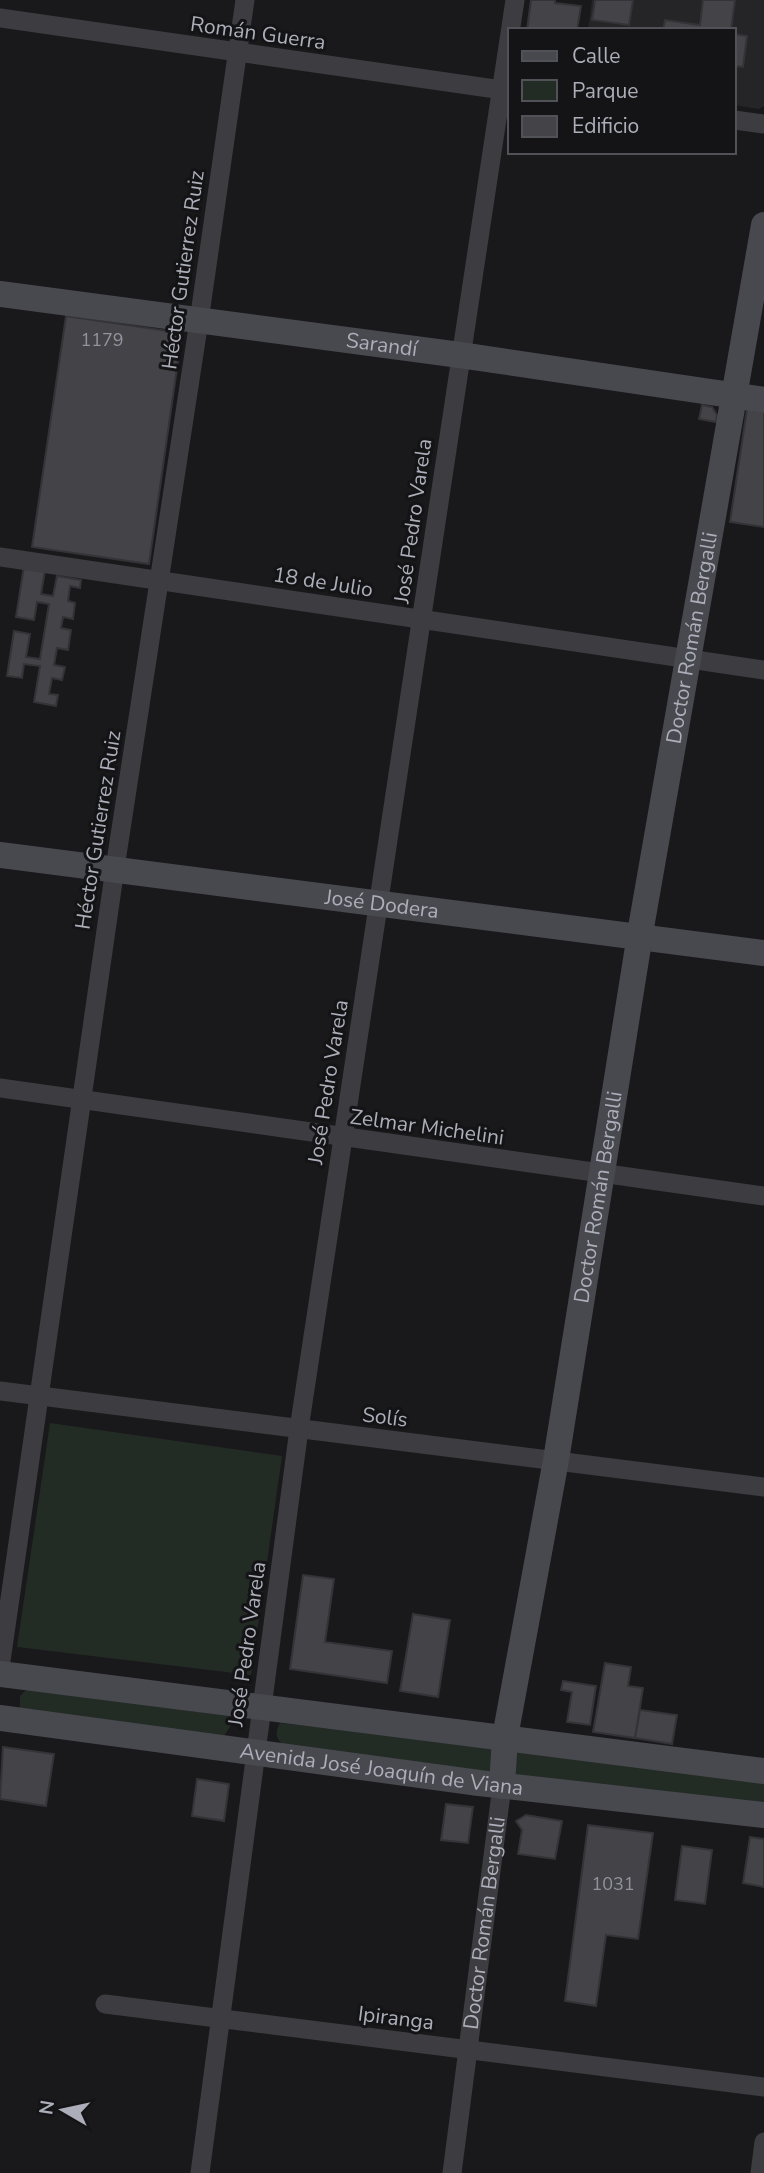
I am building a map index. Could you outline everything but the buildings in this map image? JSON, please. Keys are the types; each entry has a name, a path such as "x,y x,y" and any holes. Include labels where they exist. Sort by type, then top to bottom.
{"street":[{"name":"Héctor Gutierrez Ruiz","path":"0,1668 115,868 200,321 244,0"},
{"name":"José Pedro Varela","path":"512,28 515,0"},
{"name":"Román Guerra","path":"0,18 236,54 505,90"},
{"name":"José Pedro Varela","path":"200,2173 299,1429 341,1138 379,902 460,355 508,63"},
{"path":"736,120 764,124"},
{"name":"Doctor Román Bergalli","path":"452,2173 502,1786 505,1737 556,1460 640,936 764,225"},
{"name":"Sarandí","path":"0,294 460,355 764,400"},
{"name":"18 de Julio","path":"0,557 764,670"},
{"name":"José Dodera","path":"0,855 764,953"},
{"name":"Zelmar Michelini","path":"0,1088 764,1196"},
{"name":"Solís","path":"0,1391 764,1487"},
{"path":"0,1674 764,1771"},
{"name":"Avenida José Joaquín de Viana","path":"0,1718 502,1786 764,1815"},
{"name":"Ipiranga","path":"105,2004 764,2087"},
{"path":"760,2173 764,2142"}],"shaded area":[{"path":"592,0 764,0 764,106 759,109 736,105 736,28 588,28"}],"green space":[{"path":"50,1423 282,1456 251,1675 17,1647"},
{"path":"27,1689 228,1716 231,1725 224,1736 20,1708 20,1696"},
{"path":"280,1723 496,1745 495,1772 287,1747 277,1736"},
{"path":"514,1747 764,1779 764,1805 516,1775"}]}
